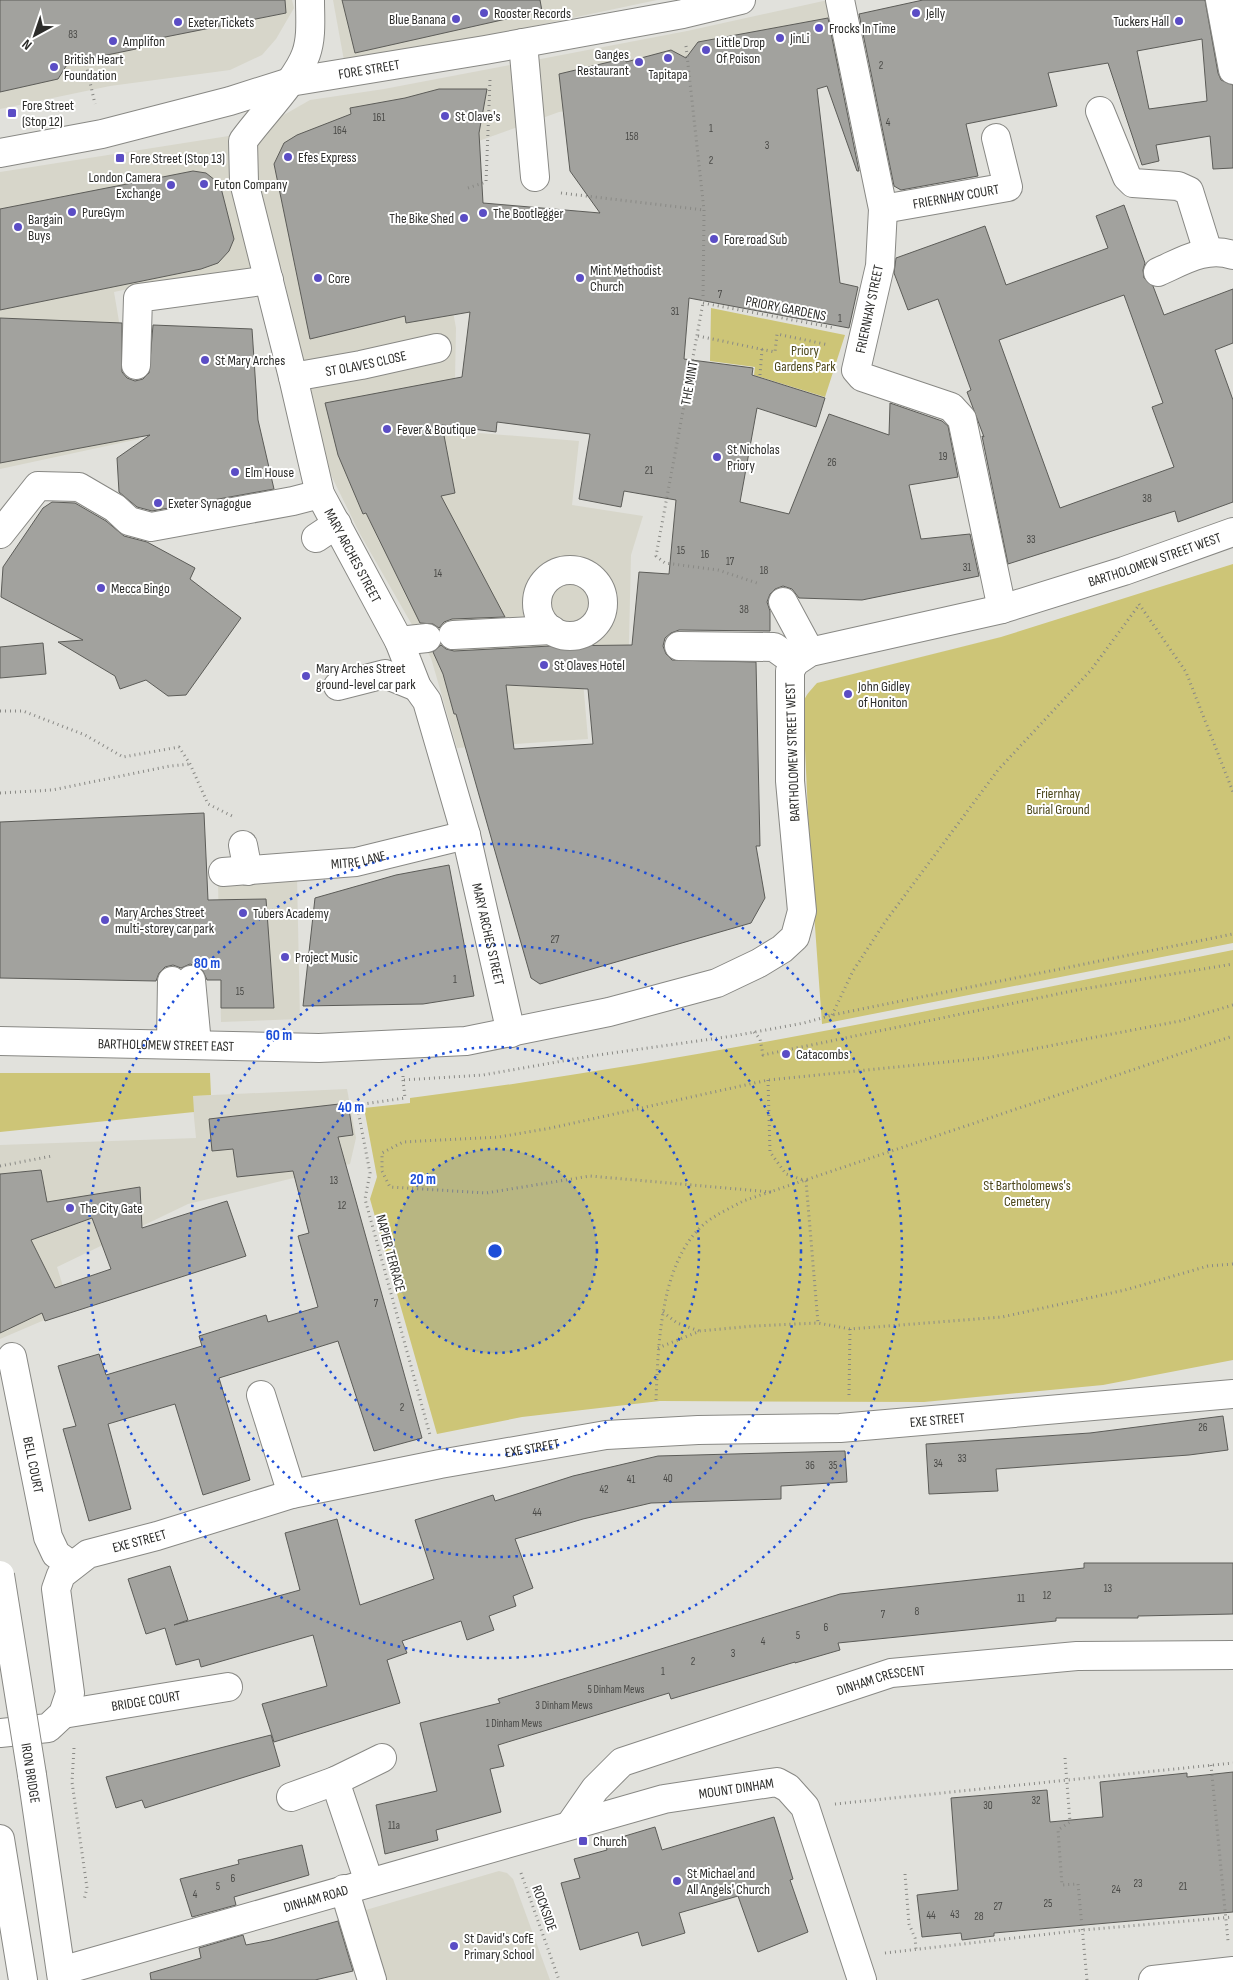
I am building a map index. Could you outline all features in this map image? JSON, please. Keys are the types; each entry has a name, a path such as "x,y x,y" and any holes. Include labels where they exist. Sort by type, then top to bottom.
{"street":[{"name":"MARY ARCHES STREET","path":"310,0 306,56 290,82 242,141 244,182 293,377 320,494 326,531 400,641 416,688 427,701 466,835 511,1032"},
{"name":"FORE STREET","path":"0,153 102,134 230,101 290,82 485,50 683,14 741,0"},
{"name":"FRIERNHAY STREET","path":"840,0 883,209 880,266 856,370 862,377 951,407 962,420 1002,609"},
{"path":"1220,0 1233,70"},
{"path":"523,43 535,177"},
{"path":"1100,111 1127,177 1133,183 1178,186 1189,191 1221,254 1193,256 1158,272"},
{"name":"FRIERNHAY COURT","path":"883,209 1008,186 996,138"},
{"path":"136,365 138,298 269,280"},
{"name":"ST OLAVES CLOSE","path":"293,377 360,366 437,348"},
{"path":"0,534 38,486 78,487 115,508 129,521 151,527 294,501 320,494"},
{"name":"BARTHOLOMEW STREET WEST","path":"511,1032 609,1012 717,983 759,963 782,949 795,937 802,911 790,780 790,671 803,657 1002,609 1124,571 1233,532"},
{"path":"783,602 803,657"},
{"path":"453,635 552,630"},
{"path":"400,641 427,638"},
{"path":"679,646 774,647 803,657"},
{"path":"338,686 385,674 416,688"},
{"name":"MITRE LANE","path":"238,863 356,862 466,835"},
{"path":"181,981 184,1043"},
{"name":"BARTHOLOMEW STREET EAST","path":"0,1041 184,1043 319,1048 466,1041 511,1032"},
{"name":"BELL COURT","path":"12,1357 48,1538 56,1554 71,1565"},
{"name":"EXE STREET","path":"63,1714 70,1693 56,1589 62,1575 71,1565 88,1554 292,1494 440,1464 586,1439 658,1432 848,1427 1233,1394"},
{"path":"261,1395 292,1494"},
{"name":"IRON BRIDGE","path":"0,1575 62,1975"},
{"name":"DINHAM CRESCENT","path":"570,1825 595,1789 622,1762 890,1673 1077,1656 1233,1655"},
{"name":"BRIDGE COURT","path":"63,1714 228,1687"},
{"path":"0,1733 48,1728 63,1714"},
{"path":"291,1797 335,1781 382,1758"},
{"path":"335,1781 357,1885 372,1980"},
{"name":"MOUNT DINHAM","path":"570,1825 664,1799 777,1782 788,1788 805,1807 858,1968"},
{"name":"DINHAM ROAD","path":"62,1975 357,1885 513,1844 570,1825"},
{"path":"0,1839 23,1980"},
{"path":"1153,1980 1232,1971"}],"path":[{"name":"THE MINT","path":"683,14 704,210 703,304 656,556 665,563 718,570 749,580 770,588 783,602"},
{"path":"468,188 486,182 492,88 485,50"},
{"path":"85,60 102,134"},
{"path":"535,177 554,192 704,210"},
{"name":"PRIORY GARDENS","path":"703,304 862,344"},
{"path":"698,336 775,352 777,334 862,344"},
{"path":"760,375 762,349"},
{"path":"832,1015 853,971 885,922 998,770 1091,670 1139,605 1186,672 1233,792"},
{"path":"0,711 23,711 85,735 123,757 178,747 190,764 208,804 243,822 238,863"},
{"path":"0,793 52,790 170,766 190,764"},
{"path":"591,1056 652,1049 804,1023 832,1015 1233,934"},
{"path":"753,1032 760,1039 763,1055 1077,990 1233,964"},
{"path":"771,1192 590,1176 486,1193 390,1187 382,1170 382,1153 403,1142 499,1137 768,1080 986,1058 1180,1021 1233,1005"},
{"path":"658,1432 658,1348 663,1311 670,1282 686,1247 703,1225 743,1201 1233,1036"},
{"name":"NAPIER TERRACE","path":"404,1080 405,1098 358,1105 370,1173 365,1199 421,1405"},
{"path":"768,1080 770,1152 786,1174 806,1181"},
{"path":"0,1166 52,1156"},
{"path":"806,1181 818,1322"},
{"path":"658,1348 700,1331 818,1322 850,1329 1002,1317 1125,1290 1208,1266 1233,1264"},
{"path":"663,1311 678,1324 700,1331"},
{"path":"848,1427 850,1329"},
{"path":"52,1915 82,1906 87,1888 72,1782 74,1747 63,1714"},
{"path":"1065,1758 1070,1822 1058,1830 1062,1885 1078,1884 1087,1980"},
{"path":"805,1807 1233,1763"},
{"path":"1211,1765 1232,1971"},
{"name":"ROCKSIDE","path":"513,1844 523,1881 559,1980"},
{"path":"905,1874 909,1924 915,1938 916,1949"},
{"path":"858,1968 916,1949 1083,1930 1233,1917"}],"shaded area":[{"path":"0,0 292,0 294,8 276,39 262,55 230,70 110,86 0,109"},
{"path":"333,0 657,0 345,66"},
{"path":"828,0 850,66 773,85 559,112 426,160 456,328 454,431 579,441 572,505 643,516 631,555 628,682 583,681 588,739 457,748 431,658 360,534 328,469 281,266 183,277 114,292 139,439 0,469 0,172 254,132 310,100 384,89 687,31"},
{"path":"297,877 300,1019 221,1022 218,882"},
{"path":"347,1089 356,1138 350,1164 188,1204 57,1267 70,1309 0,1339 0,1145 196,1138 192,1096"},
{"name":"St David's CofE Primary School","path":"499,1871 507,1873 513,1879 550,1980 380,1980 359,1912"}],"green space":[{"name":"Priory Gardens Park","path":"711,308 845,335 825,397 754,375 755,367 710,361"},
{"name":"Friernhay Burial Ground","path":"1233,564 1233,943 822,1024 810,857 803,705 806,696 817,683 1001,637"},
{"name":"St Bartholomews's Cemetery","path":"1233,950 1233,1360 1103,1385 924,1402 660,1401 522,1417 437,1434 370,1199 377,1177 364,1108 410,1103 410,1098 514,1084 720,1050"},
{"path":"0,1073 210,1073 211,1095 193,1096 194,1112 0,1132"}],"building":[{"path":"0,0 285,0 286,13 135,43 136,49 68,63 58,79 0,92"},
{"path":"342,0 540,0 542,11 355,53"},
{"path":"923,0 1205,0 1218,73 1221,80 1233,85 1233,168 1213,169 1210,136 1156,145 1159,161 1142,165 1108,63 1048,73 1057,106 966,124 978,176 901,190 894,186 859,14","holes":["1202,39 1207,101 1149,109 1137,51"]},
{"path":"828,18 859,171 857,171 827,86 817,89 840,283 858,287 849,328 689,298 684,359 753,368 752,375 825,398 816,427 757,408 740,502 789,514 829,414 889,435 890,403 942,421 948,426 958,477 909,485 921,539 970,534 979,576 862,600 799,598 792,589 783,586 775,589 770,594 767,602 770,611 770,631 679,630 665,638 663,646 666,654 672,660 756,662 760,846 756,846 765,898 751,923 540,984 531,978 456,714 454,714 443,674 433,652 441,645 446,649 454,651 551,646 632,645 639,572 669,574 676,500 624,491 621,507 579,499 590,434 497,422 496,432 442,425 455,493 441,496 505,617 452,619 444,622 439,628 433,624 420,623 366,513 363,514 338,455 325,403 462,377 470,312 406,323 405,316 310,339 274,164 284,143 297,135 351,114 350,108 405,98 439,89 487,89 479,133 483,203 600,213 570,171 559,74 626,58 626,62 671,50 686,58 698,42","holes":["506,685 588,689 593,744 514,749"]},
{"path":"193,171 206,173 220,184 234,239 229,251 218,263 201,269 0,310 0,209"},
{"path":"1124,205 1145,263 1143,270 1144,278 1153,286 1164,315 1233,289 1233,343 1215,350 1233,400 1233,502 1178,522 1175,511 1008,564 982,436 984,437 967,392 971,390 938,299 908,310 894,273 896,258 985,226 1006,285 1108,248 1096,216","holes":["1124,295 1163,403 1152,407 1174,467 1060,508 999,340"]},
{"path":"0,318 122,323 122,372 127,378 135,381 143,379 149,373 153,325 252,329 258,420 274,489 152,511 137,507 119,492 117,458 150,435 0,463"},
{"name":"Mecca Bingo","path":"52,502 75,503 106,521 124,536 147,542 195,568 190,579 241,618 186,695 168,696 146,680 120,689 115,676 58,642 83,640 1,597 3,567 43,508"},
{"path":"43,643 46,674 0,678 0,647"},
{"name":"Mary Arches Street multi-storey car park","path":"204,813 208,900 266,899 274,1008 221,1008 221,980 207,980 203,971 197,966 190,964 181,968 173,965 165,967 159,973 156,981 0,978 0,822"},
{"path":"449,865 474,996 423,1004 303,1006 315,898 396,875"},
{"path":"348,1103 353,1135 338,1137 422,1438 374,1451 338,1341 219,1378 250,1480 203,1495 175,1404 108,1424 131,1509 89,1521 63,1429 76,1426 58,1366 99,1354 106,1375 202,1346 199,1336 266,1315 268,1322 318,1307 298,1236 309,1233 293,1171 237,1177 233,1149 212,1151 209,1119"},
{"path":"41,1170 47,1202 140,1187 142,1228 227,1201 246,1256 45,1321 42,1313 0,1333 0,1174","holes":["92,1218 111,1269 55,1288 31,1240"]},
{"path":"1223,1416 1228,1450 1189,1455 996,1469 998,1491 929,1494 926,1444 1090,1433"},
{"path":"845,1451 847,1482 781,1486 781,1499 651,1503 583,1519 515,1539 533,1588 513,1596 516,1606 489,1616 494,1630 467,1640 461,1621 402,1641 407,1653 387,1660 400,1703 274,1742 262,1704 327,1686 313,1635 201,1667 199,1659 176,1665 165,1628 146,1634 128,1579 170,1566 188,1620 174,1625 300,1590 285,1533 337,1519 360,1605 434,1579 415,1520 493,1495 495,1501 573,1476 658,1456"},
{"path":"1084,1563 1233,1563 1233,1614 1138,1616 1138,1618 1056,1618 1056,1621 838,1643 840,1650 671,1699 669,1693 498,1745 504,1766 490,1769 501,1812 436,1830 438,1840 385,1854 376,1805 437,1791 420,1723 500,1703 498,1699 840,1594 1084,1568"},
{"path":"271,1735 280,1766 145,1808 142,1800 116,1808 106,1777"},
{"path":"1233,1772 1233,1912 994,1933 994,1936 962,1940 961,1933 922,1937 917,1895 958,1890 951,1798 1047,1790 1050,1822 1103,1817 1100,1782 1187,1773 1187,1777"},
{"name":"St Michael and All Angels' Church","path":"774,1817 793,1879 790,1880 808,1932 758,1952 738,1896 679,1913 685,1933 642,1946 638,1932 580,1950 561,1883 580,1878 574,1859 607,1850 605,1842 655,1827 662,1850"},
{"path":"302,1845 309,1875 234,1897 236,1905 192,1917 180,1879 239,1864 238,1860"},
{"path":"338,1921 353,1971 315,1980 151,1980 150,1973 201,1958 199,1948 243,1935 246,1945"}],"place":[{"name":"Rooster Records","path":"484,13"},
{"name":"Jelly","path":"916,13"},
{"name":"Blue Banana","path":"456,19"},
{"name":"Tuckers Hall","path":"1179,21"},
{"name":"Exeter Tickets","path":"178,22"},
{"name":"Frocks In Time","path":"819,28"},
{"name":"JinLi","path":"780,38"},
{"name":"Amplifon","path":"113,41"},
{"name":"Little Drop Of Poison","path":"706,50"},
{"name":"Tapitapa","path":"668,58"},
{"name":"Ganges Restaurant","path":"639,62"},
{"name":"British Heart Foundation","path":"54,67"},
{"name":"Fore Street (Stop 12)","path":"12,113"},
{"name":"St Olave's","path":"445,116"},
{"name":"Efes Express","path":"288,157"},
{"name":"Fore Street (Stop 13)","path":"120,158"},
{"name":"Futon Company","path":"204,184"},
{"name":"London Camera Exchange","path":"171,185"},
{"name":"PureGym","path":"72,212"},
{"name":"The Bootlegger","path":"483,213"},
{"name":"The Bike Shed","path":"464,218"},
{"name":"Bargain Buys","path":"18,227"},
{"name":"Fore road Sub","path":"714,239"},
{"name":"Core","path":"318,278"},
{"name":"Mint Methodist Church","path":"580,278"},
{"name":"St Mary Arches","path":"205,360"},
{"name":"Fever & Boutique","path":"387,429"},
{"name":"St Nicholas Priory","path":"717,457"},
{"name":"Elm House","path":"235,472"},
{"name":"Exeter Synagogue","path":"158,503"},
{"name":"Mecca Bingo","path":"101,588"},
{"name":"St Olaves Hotel","path":"544,665"},
{"name":"Mary Arches Street ground-level car park","path":"306,676"},
{"name":"John Gidley of Honiton","path":"848,694"},
{"name":"Tubers Academy","path":"243,913"},
{"name":"Mary Arches Street multi-storey car park","path":"105,920"},
{"name":"Project Music","path":"285,957"},
{"name":"Catacombs","path":"786,1054"},
{"name":"The City Gate","path":"70,1208"},
{"name":"Church","path":"583,1841"},
{"name":"St Michael and All Angels' Church","path":"677,1881"},
{"name":"St David's CofE Primary School","path":"454,1946"}]}
